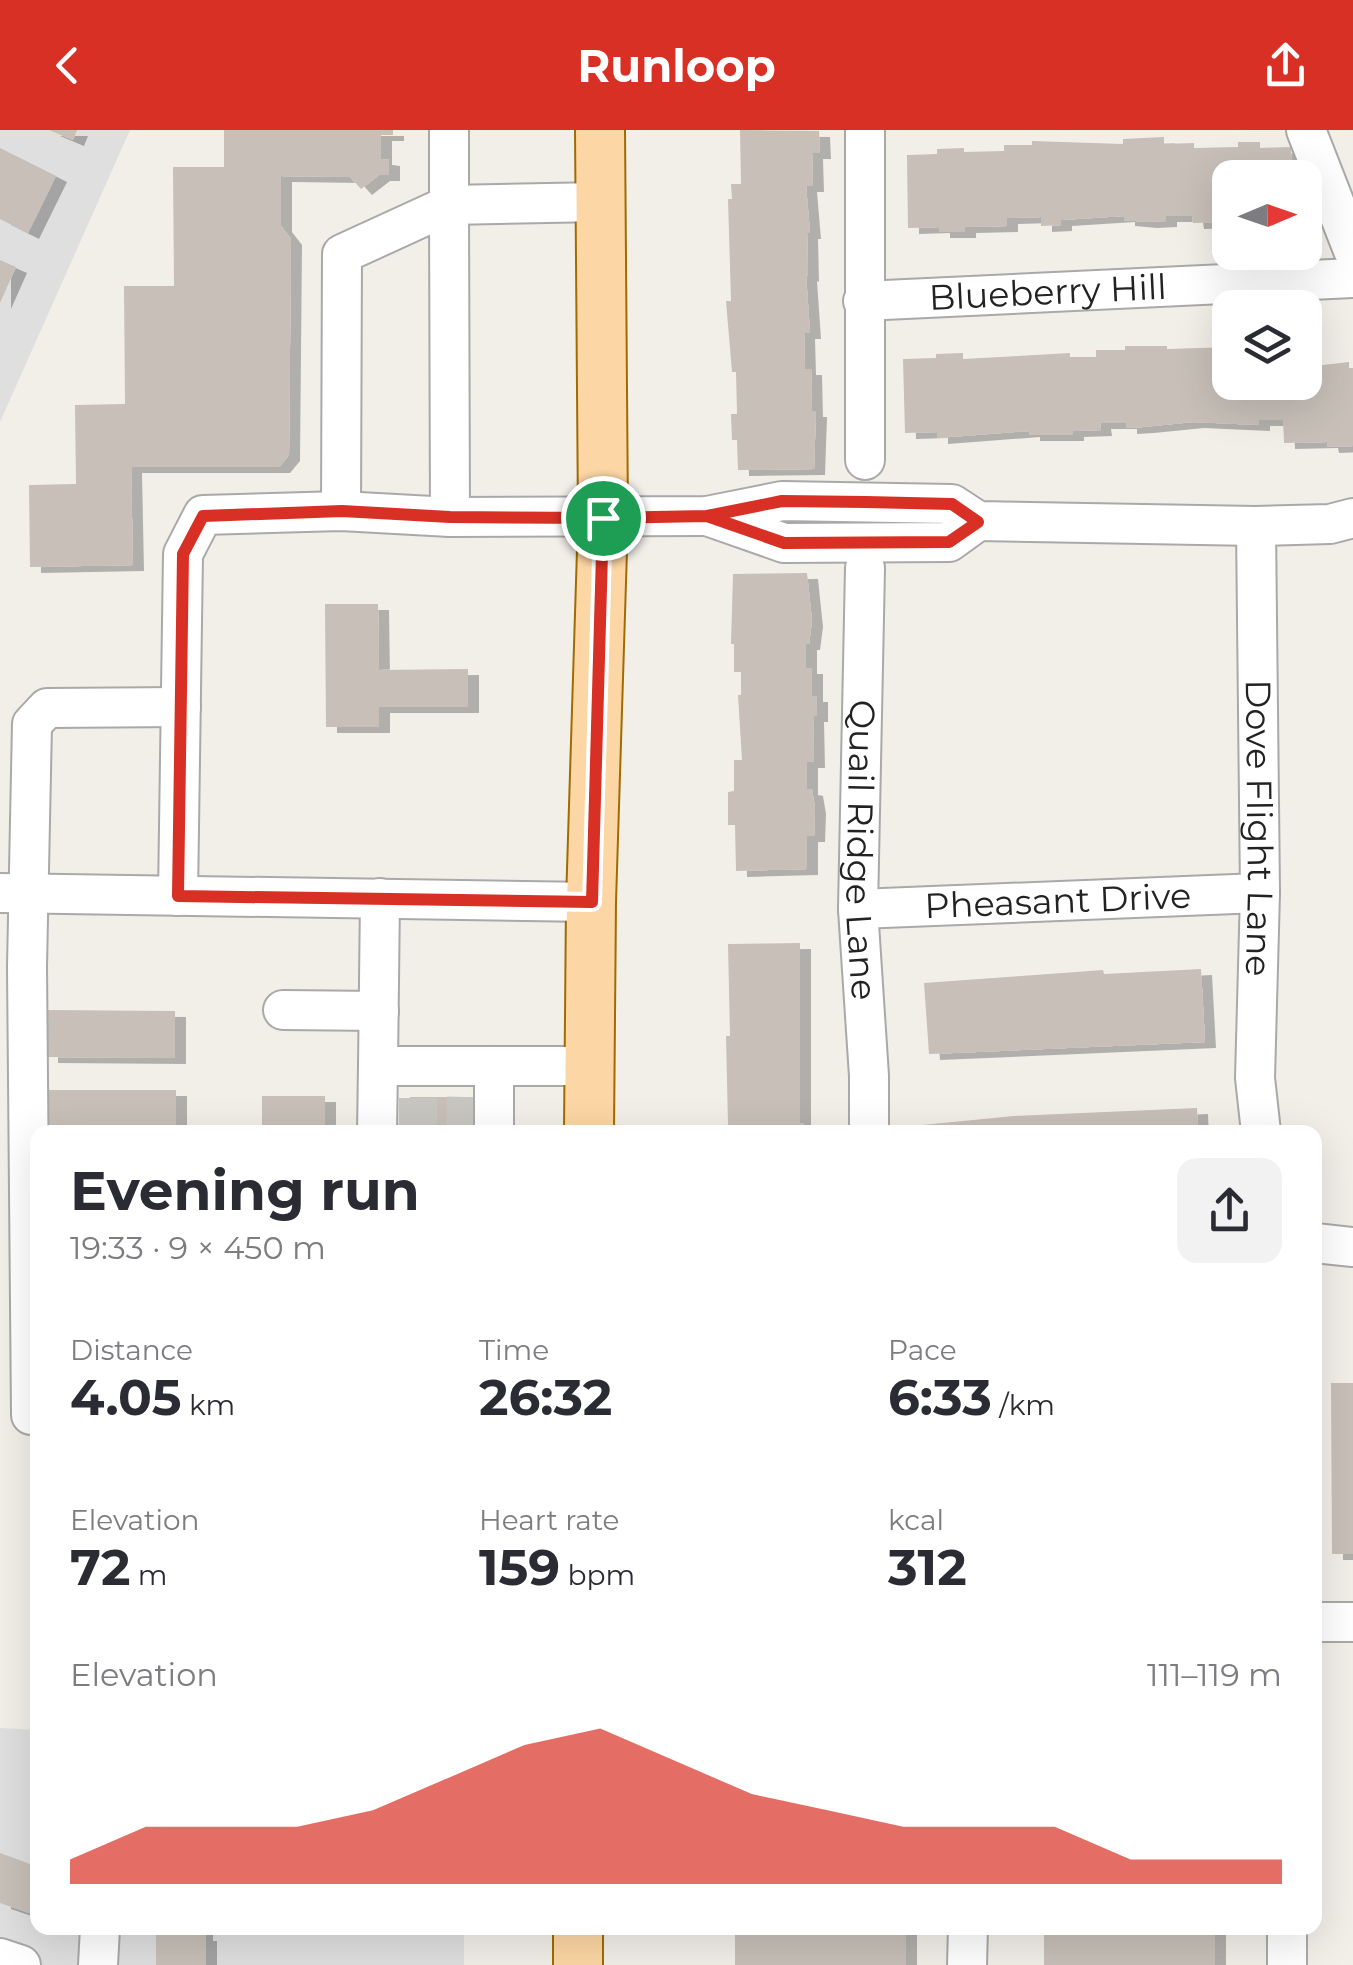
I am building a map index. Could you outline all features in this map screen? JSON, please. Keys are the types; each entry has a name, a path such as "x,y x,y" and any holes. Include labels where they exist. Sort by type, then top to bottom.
{"main road":[{"path":"589,1125 603,518 600,130"},
{"path":"578,1935 578,1965"}],"street":[{"path":"449,130 450,517"},
{"path":"865,130 865,460"},
{"path":"1306,130 1353,250"},
{"path":"342,511 342,254 449,205 600,202"},
{"name":"Blueberry Hill","path":"863,301 1353,278"},
{"path":"178,896 183,554 203,516 342,511 450,517 707,516 782,501 952,504 978,522 1256,526 1330,524 1353,518"},
{"name":"Quail Ridge Lane","path":"866,502 858,908 870,1076 869,1125"},
{"path":"707,516 784,543 866,555 949,542 978,522"},
{"name":"Dove Flight Lane","path":"1256,526 1260,892 1254,1078 1260,1125"},
{"path":"30,1415 14,893 32,724 47,708 181,707"},
{"name":"Pheasant Drive","path":"858,908 1260,892"},
{"path":"14,893 592,902"},
{"path":"377,1125 380,898"},
{"path":"283,1010 379,1011"},
{"path":"378,1066 449,1079 590,1066"},
{"path":"449,1079 488,1125"},
{"path":"1322,1244 1353,1247"},
{"path":"1322,1622 1353,1622"},
{"path":"98,1965 100,1935"},
{"path":"967,1965 968,1935"},
{"path":"1287,1935 1287,1965"},
{"path":"0,1958 20,1965"}],"shaded area":[{"path":"0,130 130,130 0,422"},
{"path":"0,1728 30,1730 30,1935 464,1935 464,1965 0,1965"}],"building":[{"path":"49,130 77,130 73,140"},
{"path":"224,130 393,130 393,135 381,135 381,159 389,160 389,175 379,175 361,189 350,177 281,176 281,226 291,239 289,455 279,467 131,467 133,565 30,567 29,485 76,484 75,405 125,404 124,286 174,286 173,167 224,167"},
{"path":"740,130 819,131 820,153 812,153 813,186 806,186 810,333 804,333 805,369 811,369 812,411 816,411 814,469 738,470 731,414 737,414 736,372 732,372 726,301 731,301 728,199 732,199 731,184 741,184"},
{"path":"1164,137 1164,144 1194,143 1194,148 1260,142 1260,148 1291,147 1291,160 1212,160 1212,222 1193,223 1192,216 1166,216 1166,221 1146,222 1124,220 1124,216 1061,220 1061,225 1041,226 1041,217 1007,218 1007,226 965,227 965,232 939,232 939,227 908,228 907,155 937,154 937,149 1004,151 1004,145 1032,145 1032,141 1123,144 1123,139"},
{"path":"0,148 56,176 28,233 0,219"},
{"path":"0,260 16,267 0,303"},
{"path":"1125,346 1212,348 1212,400 1322,400 1322,365 1349,362 1349,368 1353,368 1353,446 1284,443 1283,420 1259,420 1259,425 1193,422 1126,428 1126,423 1100,423 1101,430 1073,431 1073,435 1029,435 1029,431 937,438 937,432 905,433 903,359 963,353 963,359 1070,353 1070,357 1096,357 1096,350 1125,350"},
{"path":"807,573 812,621 806,644 806,668 812,668 817,716 813,716 814,762 807,762 807,789 812,790 815,808 814,836 807,836 807,869 736,871 735,825 728,825 728,792 734,791 734,760 742,760 738,695 741,672 734,672 731,644 733,574"},
{"path":"325,604 378,604 379,670 468,669 468,707 379,707 379,727 326,727"},
{"path":"800,943 800,1124 804,1125 728,1125 728,944"},
{"path":"1201,969 1205,1042 929,1054 924,983 1103,970 1104,974"},
{"path":"47,1010 175,1011 175,1058 47,1057"},
{"path":"48,1090 176,1090 176,1125 48,1125"},
{"path":"262,1096 325,1096 325,1125 262,1125"},
{"path":"410,1097 475,1097 475,1125 411,1125"},
{"path":"1197,1108 1198,1125 922,1125 1014,1116"},
{"path":"1331,1383 1353,1383 1353,1554 1332,1554"},
{"path":"0,1853 30,1864 30,1913 0,1903"},
{"path":"156,1935 206,1935 206,1965 156,1965"},
{"path":"735,1935 906,1935 906,1965 735,1965"},
{"path":"1044,1935 1215,1935 1215,1965 1044,1965"}],"tunnel":[{"path":"465,1125 466,1097"},
{"path":"418,1098 418,1125"}],"route":[{"path":"603,518 450,517 342,511 203,516 183,554 178,896 592,902 603,518 707,516 782,501 952,504 978,522 949,542 784,543 707,516 603,518"}]}
